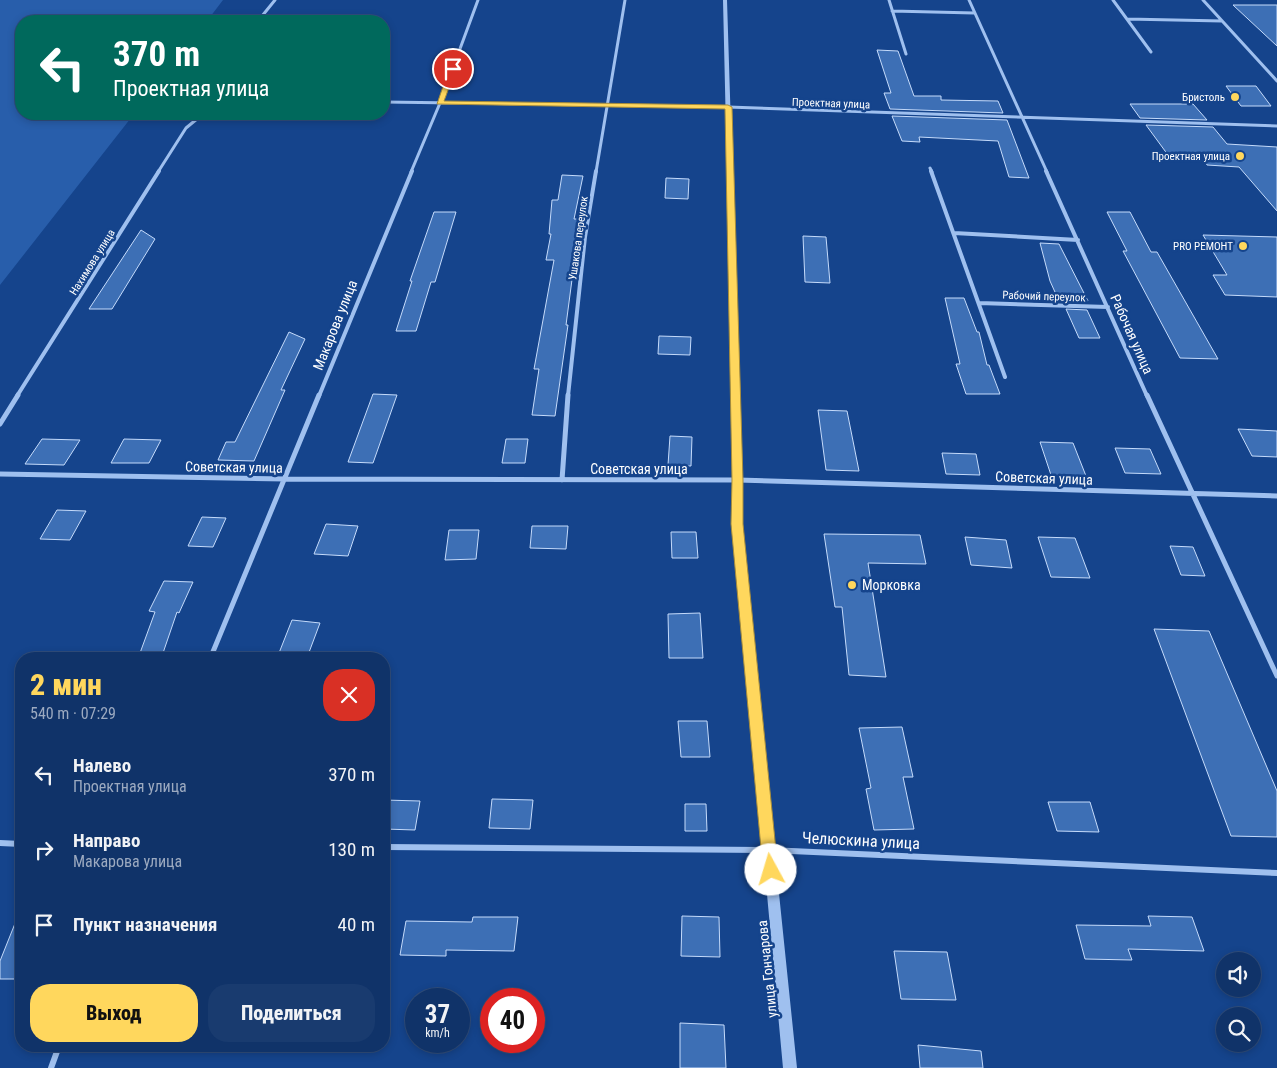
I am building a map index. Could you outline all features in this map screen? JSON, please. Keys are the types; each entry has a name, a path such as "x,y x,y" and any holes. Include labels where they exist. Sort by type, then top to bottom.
{"street":[{"path":"263,15 275,0"},
{"name":"Макарова улица","path":"213,652 440,103 478,0"},
{"name":"Ушакова переулок","path":"562,480 567,402 585,237 625,0"},
{"name":"улица Гончарова","path":"725,0 738,480 737,524 790,1068"},
{"path":"889,0 906,54"},
{"name":"Рабочая улица","path":"969,0 1191,493 1277,676"},
{"path":"1112,0 1151,52"},
{"path":"1204,0 1277,81"},
{"path":"892,11 974,13"},
{"path":"1127,19 1222,21"},
{"name":"Проектная улица","path":"390,102 728,107 1024,119 1277,126"},
{"name":"Нахимова улица","path":"0,424 186,128 196,120"},
{"path":"930,168 1005,377"},
{"path":"954,233 1078,240"},
{"name":"Рабочий переулок","path":"979,303 1108,307"},
{"name":"Советская улица","path":"0,474 285,479 738,480 1277,496"},
{"path":"0,843 15,844"},
{"name":"Челюскина улица","path":"390,848 769,850 1277,873"},
{"path":"51,1068 57,1052"}],"shaded area":[{"path":"0,0 223,0 212,15 15,15 15,120 129,120 0,285"}],"building":[{"path":"1233,5 1277,5 1277,46"},
{"path":"877,50 898,51 914,96 941,96 941,100 998,101 1003,113 890,109 884,93 891,93"},
{"path":"1226,86 1256,86 1271,106 1241,106"},
{"path":"1130,104 1193,104 1207,120 1140,118"},
{"path":"892,116 1007,120 1029,178 1009,177 998,141 919,137 920,142 902,141"},
{"path":"1146,125 1213,127 1227,144 1277,147 1277,211 1239,167 1207,165 1203,155 1168,155"},
{"path":"562,175 583,176 574,219 580,219 566,325 568,325 555,416 532,415 539,369 534,369 554,260 546,260 551,234 549,234 552,200 558,200"},
{"path":"666,178 689,179 688,199 665,198"},
{"path":"434,212 456,212 435,282 431,282 416,331 396,331 412,281 410,281"},
{"path":"1107,212 1130,212 1151,252 1157,252 1218,359 1180,358 1123,251 1127,251"},
{"path":"141,230 155,239 112,309 89,309"},
{"path":"1203,235 1277,237 1277,297 1225,295 1213,275 1227,275"},
{"path":"803,236 826,237 830,283 805,282"},
{"path":"1040,243 1059,244 1088,301 1059,301 1050,281"},
{"path":"945,298 964,298 977,332 979,332 987,365 989,365 1000,394 966,394 956,364 960,364"},
{"path":"1066,309 1087,310 1100,338 1079,338"},
{"path":"289,332 305,339 281,390 285,390 254,461 218,460 226,442 235,442"},
{"path":"659,336 691,337 690,355 658,354"},
{"path":"373,394 397,395 373,463 348,462"},
{"path":"818,410 847,411 859,471 826,470"},
{"path":"1238,429 1277,431 1277,457 1252,456"},
{"path":"670,436 692,437 691,466 668,465"},
{"path":"42,439 80,440 64,465 25,464"},
{"path":"124,439 161,440 149,463 111,463"},
{"path":"506,439 528,439 525,463 502,463"},
{"path":"1040,442 1073,443 1086,476 1051,475"},
{"path":"1115,448 1150,449 1161,474 1125,473"},
{"path":"942,453 976,454 980,475 946,474"},
{"path":"57,510 86,511 70,540 40,539"},
{"path":"202,517 226,518 213,547 188,546"},
{"path":"326,524 358,526 348,556 314,554"},
{"path":"532,526 568,526 566,549 530,548"},
{"path":"449,530 479,530 476,559 445,560"},
{"path":"671,532 696,532 698,558 672,558"},
{"name":"Морковка","path":"824,534 920,535 926,564 868,563 886,677 849,675 842,607 835,607"},
{"path":"965,537 1006,540 1012,568 971,565"},
{"path":"1038,537 1075,538 1090,578 1051,577"},
{"path":"1170,546 1193,547 1205,576 1181,575"},
{"path":"164,581 193,582 179,613 177,612 163,652 140,652 155,612 149,611"},
{"path":"700,613 703,658 669,658 668,614"},
{"path":"292,620 320,623 309,652 279,652"},
{"path":"1154,629 1209,631 1277,791 1277,837 1231,836"},
{"path":"678,721 707,721 710,757 681,757"},
{"path":"902,727 913,777 903,777 914,829 874,830 866,789 871,788 859,728"},
{"path":"492,799 533,800 530,829 489,828"},
{"path":"390,800 420,801 415,830 390,829"},
{"path":"1048,802 1090,802 1099,832 1057,831"},
{"path":"685,804 706,804 707,831 685,831"},
{"path":"682,916 719,917 720,957 681,956"},
{"path":"1148,916 1192,917 1204,951 1128,949 1132,960 1085,959 1076,925 1151,926"},
{"path":"473,917 518,917 514,951 446,950 446,956 400,955 406,921 472,922"},
{"path":"15,924 15,979 0,979 0,961"},
{"path":"894,951 947,952 956,1000 901,999"},
{"path":"680,1023 724,1025 726,1068 680,1068"},
{"path":"918,1045 981,1051 983,1068 920,1068"}],"place":[{"name":"Бристоль","path":"1235,97"},
{"name":"Проектная улица","path":"1240,156"},
{"name":"PRO РЕМОНТ","path":"1243,246"},
{"name":"Морковка","path":"852,585"}],"route":[{"path":"453,69 440,103 728,107 738,480 737,524 771,870"}]}
